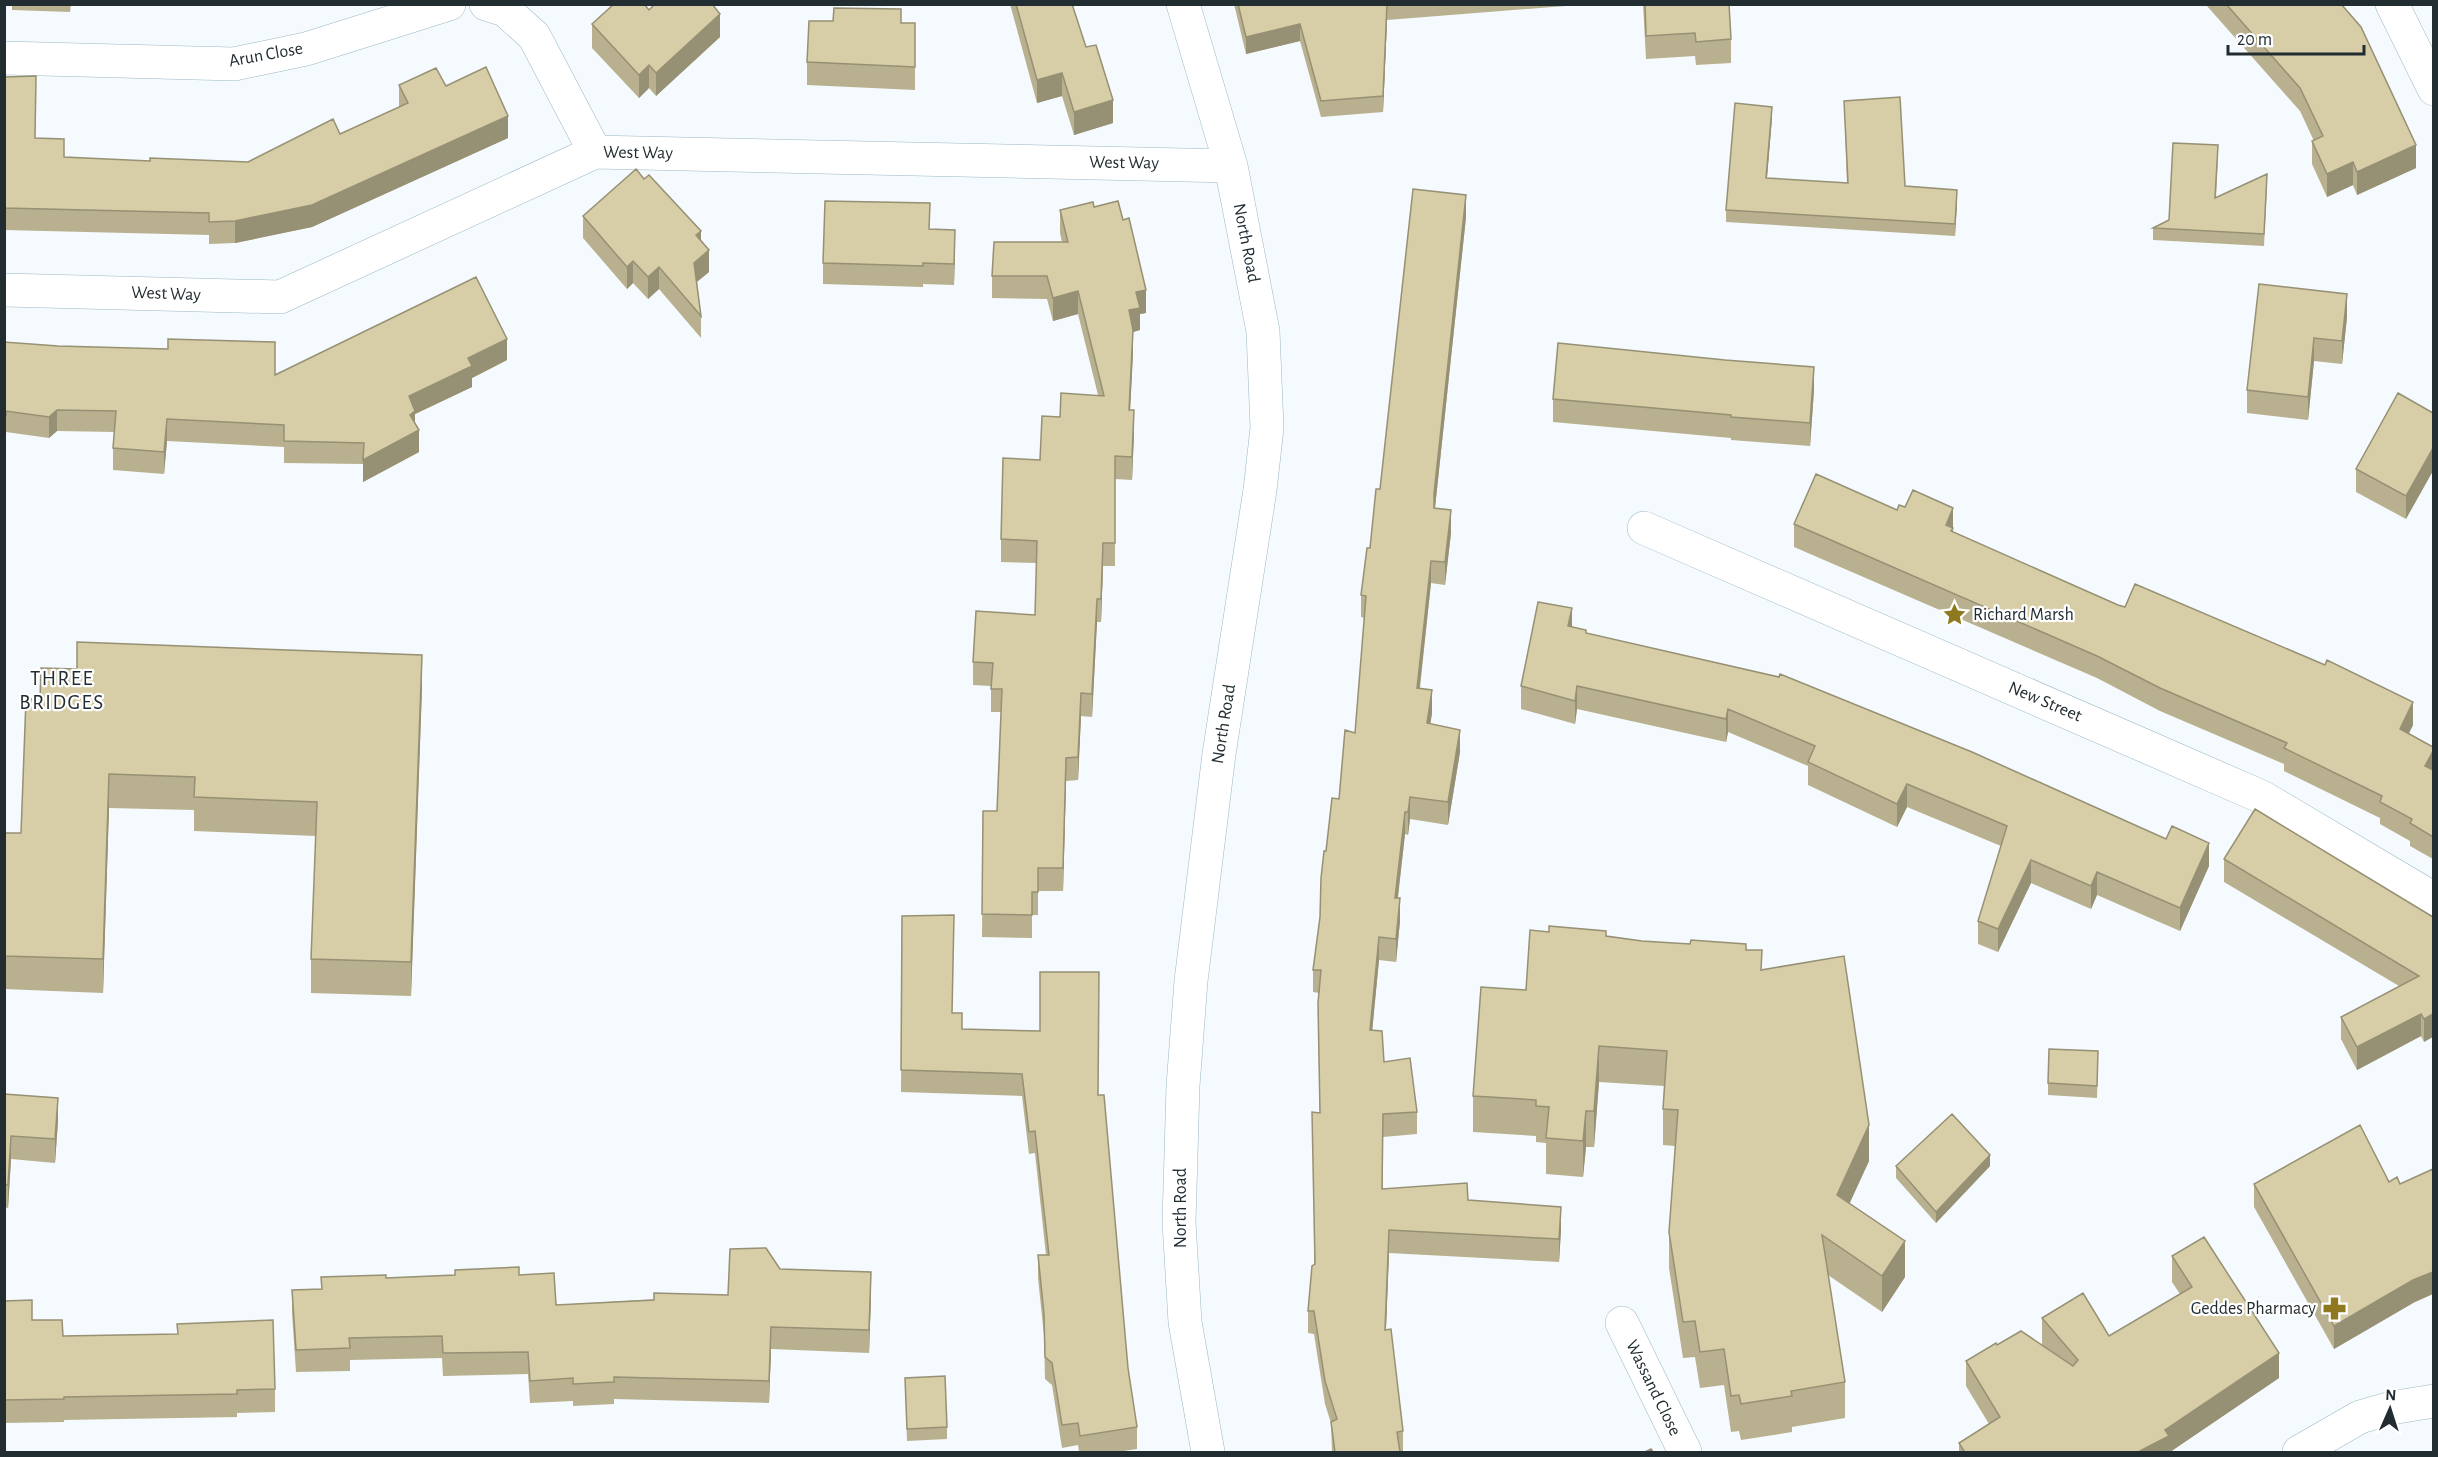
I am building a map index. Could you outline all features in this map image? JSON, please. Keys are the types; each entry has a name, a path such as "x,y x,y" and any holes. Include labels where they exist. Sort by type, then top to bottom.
{"street":[{"name":"Arun Close","path":"4,58 234,64 306,49 449,4"},
{"path":"486,4 505,10 534,36 595,152"},
{"name":"North Road","path":"1183,4 1231,166 1263,331 1267,428 1260,490 1218,765 1191,981 1183,1086 1179,1222 1185,1322 1208,1452"},
{"path":"2392,4 2433,89"},
{"name":"West Way","path":"4,290 280,297 595,152 1231,166"},
{"name":"New Street","path":"1644,528 2262,797 2433,899"},
{"name":"Wassand Close","path":"1622,1323 1685,1452"},
{"path":"2299,1452 2360,1417 2391,1408 2433,1401"}],"building":[{"path":"614,4 644,4 649,10 655,4 712,4 720,14 656,73 649,65 639,75 592,24"},
{"path":"1016,4 1072,4 1086,47 1096,45 1113,100 1074,112 1062,73 1037,80"},
{"path":"1238,4 1387,4 1383,96 1321,101 1300,24 1246,37"},
{"path":"1645,4 1729,4 1731,39 1696,42 1695,33 1646,36"},
{"path":"2226,4 2341,4 2361,27 2416,145 2357,172 2353,162 2327,174 2312,141 2323,136 2300,88"},
{"path":"834,8 901,9 901,23 915,23 915,67 807,62 809,21 833,21"},
{"path":"486,67 508,116 312,205 235,221 209,222 209,213 4,208 4,77 36,76 35,138 64,139 64,157 248,162 333,119 340,134 408,103 399,85 436,68 446,86"},
{"path":"1900,97 1905,186 1957,190 1955,224 1726,210 1735,103 1772,107 1766,178 1848,183 1844,101"},
{"path":"2173,143 2218,145 2215,198 2267,174 2264,234 2153,228 2169,220"},
{"path":"636,169 644,179 649,175 701,231 696,235 709,250 694,263 701,316 659,267 648,277 633,261 627,267 583,216"},
{"path":"1413,189 1466,195 1434,494 1434,508 1451,510 1445,562 1431,561 1417,688 1432,690 1427,723 1460,730 1448,802 1410,797 1408,812 1405,812 1395,898 1400,898 1396,939 1379,937 1370,1030 1382,1031 1384,1062 1410,1058 1417,1112 1383,1114 1382,1189 1467,1183 1468,1200 1561,1207 1559,1239 1389,1230 1385,1330 1391,1329 1403,1431 1397,1432 1400,1452 1335,1452 1331,1422 1337,1419 1325,1381 1314,1311 1308,1311 1312,1266 1315,1264 1312,1112 1320,1113 1318,1003 1321,970 1313,970 1320,917 1321,878 1332,798 1339,799 1345,730 1355,733 1366,596 1361,595 1367,548 1370,548 1376,489 1380,489"},
{"path":"825,201 930,203 929,229 955,230 954,264 923,263 923,266 823,263"},
{"path":"1118,201 1123,220 1129,218 1146,290 1136,292 1140,308 1129,310 1133,330 1129,410 1134,410 1132,457 1115,456 1115,543 1103,543 1101,599 1097,599 1092,694 1081,693 1078,757 1066,758 1063,868 1038,868 1038,892 1032,892 1032,915 982,914 983,811 997,811 1002,689 991,689 993,663 973,662 976,611 1035,615 1037,541 1001,539 1003,458 1040,460 1042,416 1060,417 1061,393 1104,396 1078,291 1053,298 1047,276 992,276 994,242 1068,242 1060,210 1093,202 1094,207"},
{"path":"476,277 507,339 468,358 472,366 409,396 415,411 410,415 419,430 363,460 364,443 284,441 284,425 167,419 164,452 113,448 116,411 57,410 49,417 6,411 4,415 4,342 168,349 168,339 275,342 275,375"},
{"path":"2259,284 2347,294 2342,341 2314,338 2308,397 2247,390"},
{"path":"1558,343 1814,367 1810,423 1553,399"},
{"path":"2398,393 2433,413 2433,448 2406,496 2356,469"},
{"path":"1816,474 1897,510 1899,505 1905,507 1913,490 1953,508 1946,525 1953,528 1951,531 2118,605 2125,607 2135,584 2325,665 2327,660 2413,702 2400,729 2433,747 2425,766 2433,770 2433,837 2410,823 2412,819 2380,802 2382,796 2284,748 2287,743 2160,688 2097,656 1794,524"},
{"path":"1538,602 1572,608 1568,626 1586,630 1586,633 1779,677 1780,674 1972,752 2166,839 2172,826 2209,843 2180,908 2097,872 2091,886 2031,860 1998,929 1978,921 2007,826 1907,784 1897,804 1808,762 1815,746 1728,709 1726,719 1577,686 1575,701 1521,686"},
{"path":"77,642 422,655 411,962 311,959 317,802 194,797 195,777 109,774 103,959 4,956 4,833 21,833 26,699 40,699 41,668 77,669"},
{"path":"2255,809 2433,917 2433,1014 2424,1019 2421,1014 2357,1047 2341,1017 2419,976 2224,859"},
{"path":"954,915 952,1013 962,1013 962,1029 1040,1031 1040,972 1099,972 1098,1095 1104,1095 1128,1368 1137,1427 1080,1436 1078,1423 1062,1425 1052,1363 1045,1357 1044,1314 1038,1255 1049,1255 1035,1131 1029,1132 1022,1074 901,1070 902,916"},
{"path":"1549,926 1606,931 1606,936 1642,941 1690,944 1691,940 1746,944 1746,950 1762,950 1761,970 1844,956 1869,1125 1837,1195 1905,1241 1882,1276 1822,1235 1845,1382 1791,1391 1792,1396 1741,1404 1739,1395 1731,1396 1724,1349 1700,1352 1695,1321 1683,1322 1669,1232 1678,1110 1663,1109 1667,1051 1599,1046 1594,1111 1586,1111 1583,1141 1546,1138 1549,1107 1536,1106 1536,1100 1473,1096 1481,987 1526,990 1530,930 1549,932"},
{"path":"2049,1049 2098,1051 2097,1086 2048,1083"},
{"path":"4,1094 58,1098 55,1139 11,1136 8,1185 4,1184"},
{"path":"1952,1114 1990,1155 1936,1212 1896,1166"},
{"path":"2360,1125 2389,1182 2397,1177 2400,1184 2433,1169 2433,1272 2413,1280 2334,1326 2254,1184"},
{"path":"2204,1237 2279,1353 2165,1430 2169,1436 2138,1452 1962,1452 1964,1451 1959,1443 2000,1417 1966,1361 2021,1331 2073,1366 2078,1360 2042,1318 2083,1293 2109,1336 2192,1287 2172,1256"},
{"path":"766,1248 780,1269 871,1272 869,1330 771,1327 769,1381 614,1377 614,1382 573,1384 573,1378 530,1381 528,1352 443,1353 442,1336 349,1338 350,1348 296,1350 292,1290 322,1289 321,1277 386,1275 386,1278 455,1275 455,1270 519,1267 519,1275 554,1273 556,1305 654,1300 654,1293 728,1295 730,1249"},
{"path":"32,1300 32,1320 62,1320 63,1336 178,1334 177,1324 273,1320 275,1389 237,1390 237,1394 4,1400 4,1301"},
{"path":"945,1376 947,1427 907,1429 905,1378"}],"place":[{"name":"Richard Marsh","path":"1955,615"},
{"name":"Geddes Pharmacy","path":"2334,1309"}],"district":[{"name":"THREE BRIDGES","path":"62,690"}]}
